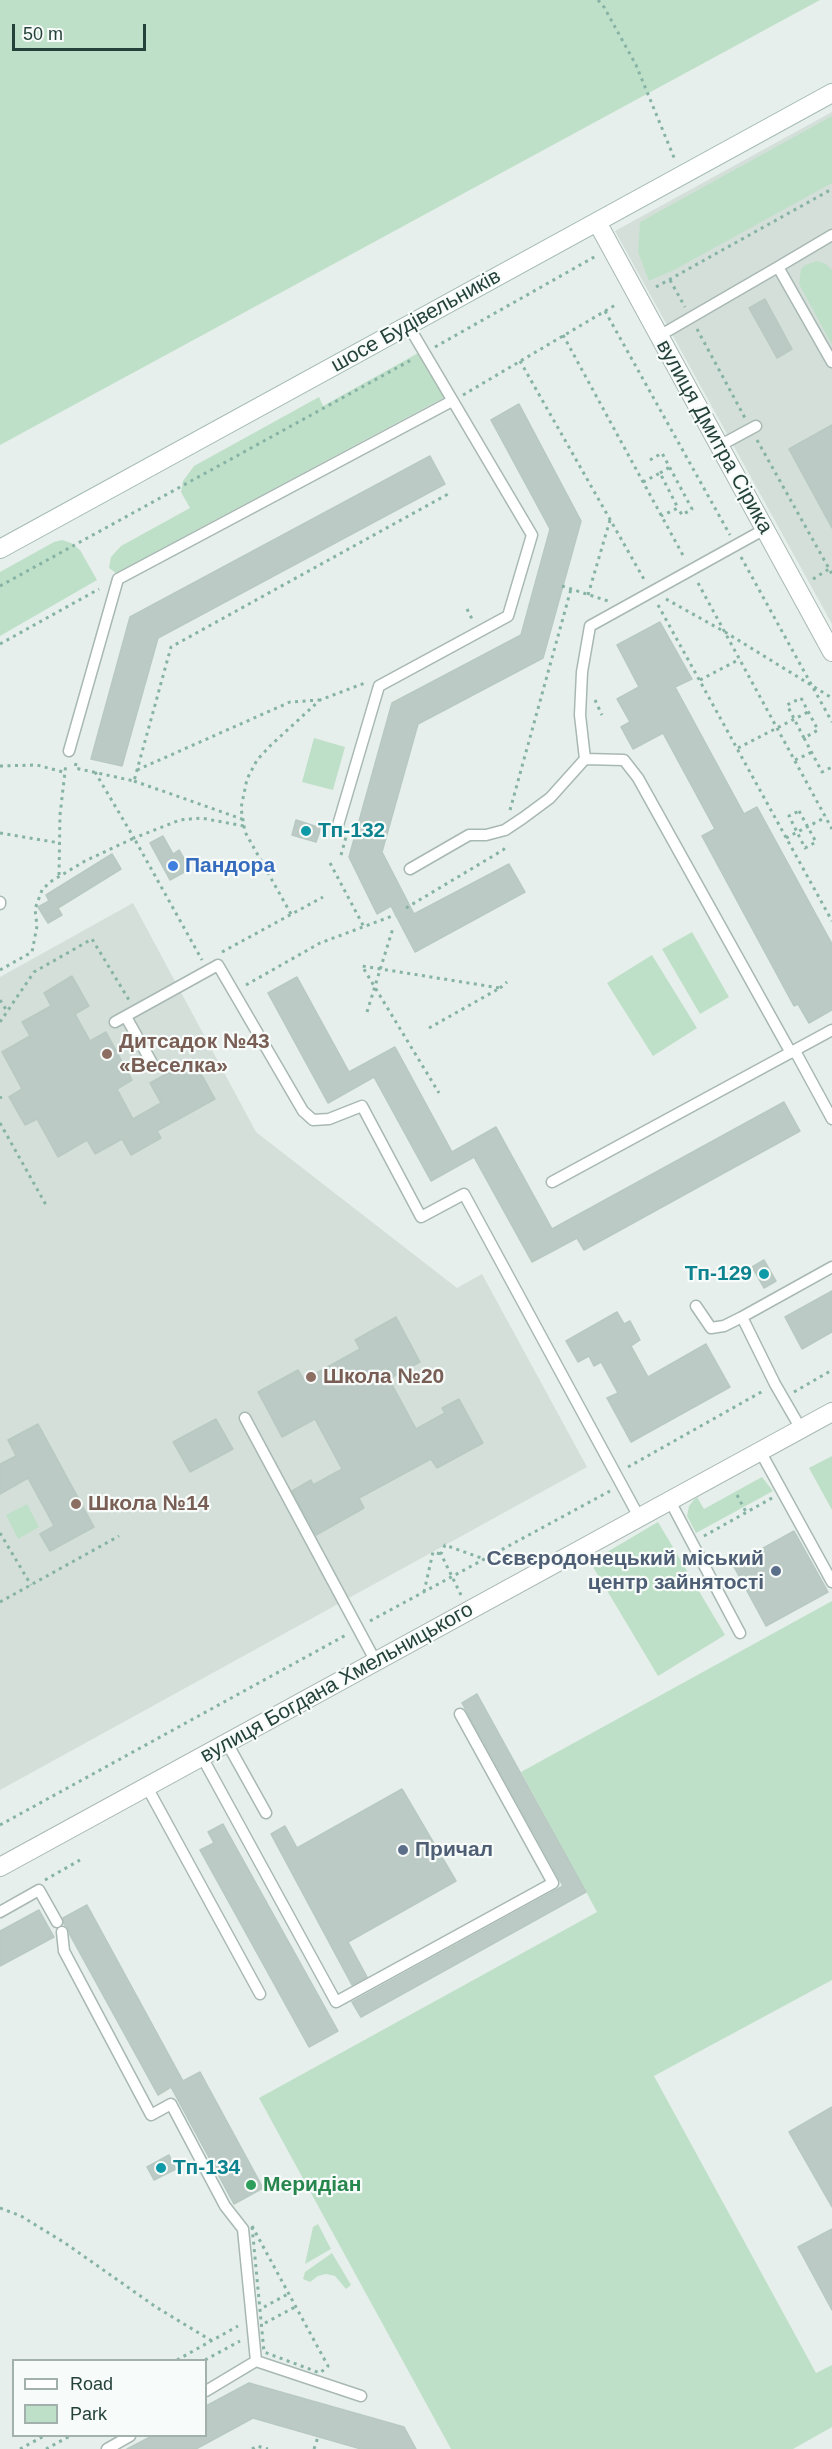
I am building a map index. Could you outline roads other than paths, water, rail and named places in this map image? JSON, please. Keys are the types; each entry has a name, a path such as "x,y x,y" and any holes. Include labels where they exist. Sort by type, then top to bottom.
{"street":[{"name":"шосе Будівельників","path":"0,549 832,93"},
{"name":"вулиця Дмитра Сірика","path":"597,222 832,652"},
{"name":"вулиця Богдана Хмельницького","path":"0,1868 832,1412"}],"lane":[{"path":"659,336 832,235"},
{"path":"778,267 832,362"},
{"path":"339,825 379,686 508,616 532,536 408,325"},
{"path":"73,754 118,579 452,401"},
{"path":"719,446 756,426"},
{"path":"410,869 469,835 486,835 505,830 550,798 585,759 580,715 582,672 590,626 651,591 738,550 765,529"},
{"path":"585,759 624,760 638,778 832,1119"},
{"path":"152,1063 120,1019 218,965 303,1111 313,1120 329,1119 362,1106 421,1217 464,1194 639,1517"},
{"path":"552,1182 832,1030"},
{"path":"696,1306 711,1328 724,1326 832,1268"},
{"path":"741,1317 801,1429"},
{"path":"245,1418 376,1662"},
{"path":"760,1451 832,1582"},
{"path":"670,1501 740,1633"},
{"path":"202,1757 336,2002 552,1883 460,1714"},
{"path":"227,1743 266,1814"},
{"path":"147,1787 260,1994"},
{"path":"0,1912 39,1890 57,1922"},
{"path":"62,1932 64,1951 151,2115 171,2104 225,2206 243,2229 257,2321 256,2361"},
{"path":"207,2390 256,2361 361,2396"},
{"path":"107,2449 128,2437"}],"place":[{"name":"Тп-132","path":"306,831"},
{"name":"Пандора","path":"173,866"},
{"name":"Дитсадок №43 «Веселка»","path":"107,1054"},
{"name":"Тп-129","path":"764,1274"},
{"name":"Школа №20","path":"311,1377"},
{"name":"Школа №14","path":"76,1504"},
{"name":"Сєвєродонецький міський центр зайнятості","path":"776,1571"},
{"name":"Причал","path":"403,1850"},
{"name":"Тп-134","path":"161,2168"},
{"name":"Меридіан","path":"251,2185"}]}
